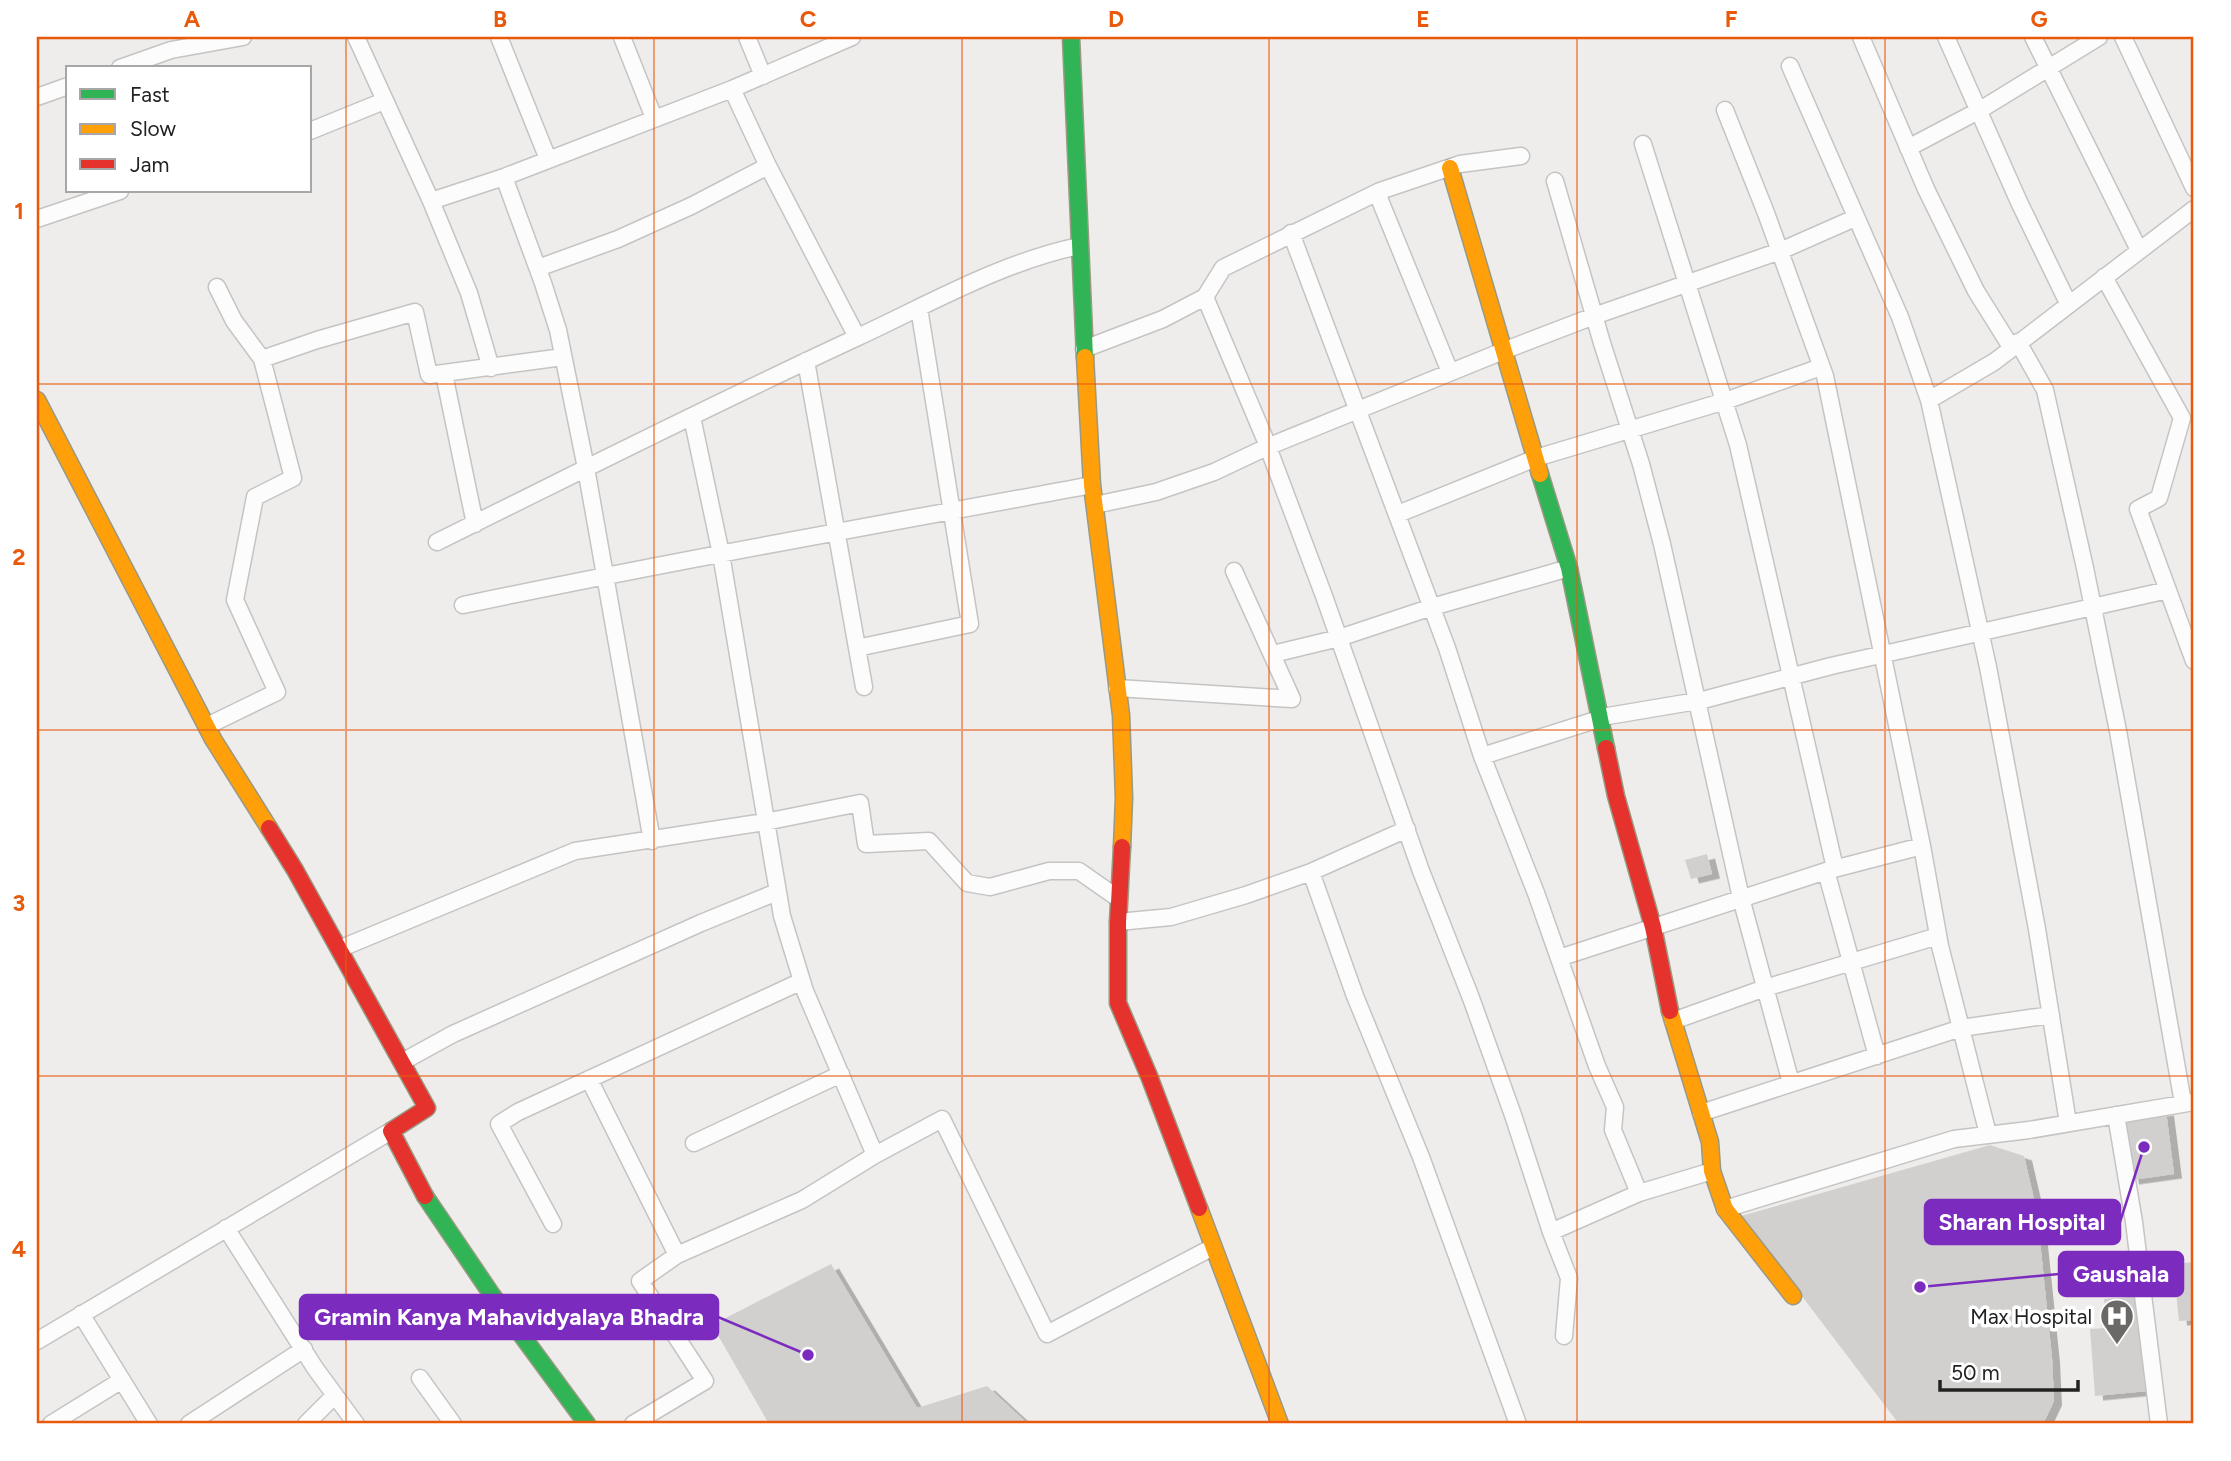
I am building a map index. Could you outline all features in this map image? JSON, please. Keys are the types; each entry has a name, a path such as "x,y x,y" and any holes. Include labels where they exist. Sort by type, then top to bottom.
{"street":[{"path":"126,66 171,50 243,37"},
{"path":"356,37 431,201 469,293 491,368"},
{"path":"499,37 548,159"},
{"path":"622,37 654,118"},
{"path":"747,37 763,76"},
{"path":"431,201 504,177 732,89 852,37"},
{"path":"1071,37 1092,485 1121,715 1124,798 1118,922 1118,1003 1149,1076 1280,1424"},
{"path":"1725,1209 1954,1139 2189,1102 2093,606 2045,390 1976,291 1926,189 1861,37"},
{"path":"1946,37 2068,303"},
{"path":"2033,37 2139,250"},
{"path":"1908,148 1980,110 2099,37"},
{"path":"2123,37 2194,188"},
{"path":"1790,66 1900,317 1929,400 1980,633 2037,929 2068,1123"},
{"path":"37,97 66,87"},
{"path":"732,89 768,166 856,337"},
{"path":"312,130 384,101"},
{"path":"1725,110 1780,251 1821,367 1883,655 1938,936 1988,1134"},
{"path":"1643,144 1725,401 1758,528 1831,869 1877,1056"},
{"path":"1084,349 1163,319 1205,297 1223,268 1377,193 1450,168 1521,156"},
{"path":"538,268 630,233 691,206 768,166"},
{"path":"1450,168 1569,568 1616,796 1653,927 1673,1021 1710,1142 1712,1171 1725,1209 1793,1296"},
{"path":"504,177 558,330 606,575 652,841"},
{"path":"1555,181 1662,544 1741,898 1791,1083"},
{"path":"37,219 117,192"},
{"path":"1377,193 1450,372"},
{"path":"1929,400 1994,362 2194,209"},
{"path":"1095,505 1156,492 1214,472 1267,447 1450,372 1594,316 1780,251 1855,218"},
{"path":"1291,233 1432,607 1482,756 1536,893 1597,1066 1615,1107 1613,1130 1639,1193"},
{"path":"438,542 856,337 1043,254 1079,246"},
{"path":"2104,277 2182,418 2159,498 2138,509 2194,661"},
{"path":"207,726 277,692 235,600 256,496 293,478 262,359 234,321 217,286"},
{"path":"1205,297 1267,447 1339,638 1406,829 1494,1063 1569,1278 1563,1336"},
{"path":"857,648 970,624 919,308"},
{"path":"262,359 415,312 429,374 563,357"},
{"path":"806,361 864,687"},
{"path":"1398,514 1535,458 1725,401 1821,367"},
{"path":"444,374 475,524"},
{"path":"37,400 207,726 295,870 427,1108 37,1341"},
{"path":"692,417 721,554 782,916 802,981 875,1155"},
{"path":"463,605 606,575 1092,485"},
{"path":"1273,654 1339,638 1432,607 1569,568"},
{"path":"1117,688 1292,699 1234,571"},
{"path":"1482,756 1600,719 1698,701 1883,655 2168,590"},
{"path":"339,949 575,851 765,822 860,803 866,844 929,841 967,883 990,887 1049,872 1079,871 1119,899"},
{"path":"1118,922 1171,917 1246,895 1311,872 1406,829"},
{"path":"1559,958 1831,869 1922,846"},
{"path":"1311,872 1355,996 1421,1157 1514,1422"},
{"path":"401,1062 453,1034 777,891"},
{"path":"1673,1021 1765,988 1938,936"},
{"path":"553,1224 499,1124 518,1112 802,981"},
{"path":"1701,1113 1961,1028 2051,1015"},
{"path":"694,1143 841,1074"},
{"path":"589,1079 677,1255"},
{"path":"2116,1115 2134,1222 2159,1424"},
{"path":"633,1424 705,1381 640,1281 677,1255 803,1200 875,1155 942,1119 1047,1334 1213,1247"},
{"path":"391,1131 429,1203 492,1295 587,1424"},
{"path":"1551,1232 1639,1193 1712,1171"},
{"path":"226,1228 356,1424"},
{"path":"81,1314 149,1424"},
{"path":"189,1424 304,1349"},
{"path":"420,1377 453,1424"},
{"path":"51,1424 122,1380"},
{"path":"306,1424 335,1395"}],"building":[{"path":"1707,854 1712,874 1691,879 1685,860"},
{"path":"2166,1111 2174,1174 2131,1180 2123,1116"},
{"path":"1990,1145 2024,1156 2037,1212 2054,1401 2043,1424 1899,1424 1741,1216"},
{"path":"2194,1262 2194,1320 2179,1321 2173,1264"},
{"path":"831,1264 917,1408 987,1386 1028,1424 769,1424 712,1325"},
{"path":"2139,1296 2147,1391 2095,1396 2090,1329 2107,1328 2104,1299"}],"traffic: fast":[{"path":"1071,37 1085,357"},
{"path":"1540,474 1569,568 1606,748"},
{"path":"425,1196 492,1295 587,1424"}],"traffic: slow":[{"path":"1450,168 1540,474"},
{"path":"1085,357 1092,485 1121,715 1124,798 1122,847"},
{"path":"37,400 213,739 269,828"},
{"path":"1670,1011 1710,1142 1712,1171 1725,1209 1793,1296"},
{"path":"1199,1208 1280,1424"}],"traffic: jam":[{"path":"1606,748 1616,796 1653,927 1670,1011"},
{"path":"269,828 427,1108 391,1131 425,1196"},
{"path":"1122,847 1118,1003 1199,1208"}],"place":[{"name":"Sharan Hospital","path":"2144,1147"},
{"name":"Gaushala","path":"1920,1287"},
{"name":"Max Hospital","path":"2117,1346"},
{"name":"Gramin Kanya Mahavidyalaya Bhadra","path":"808,1355"}]}
